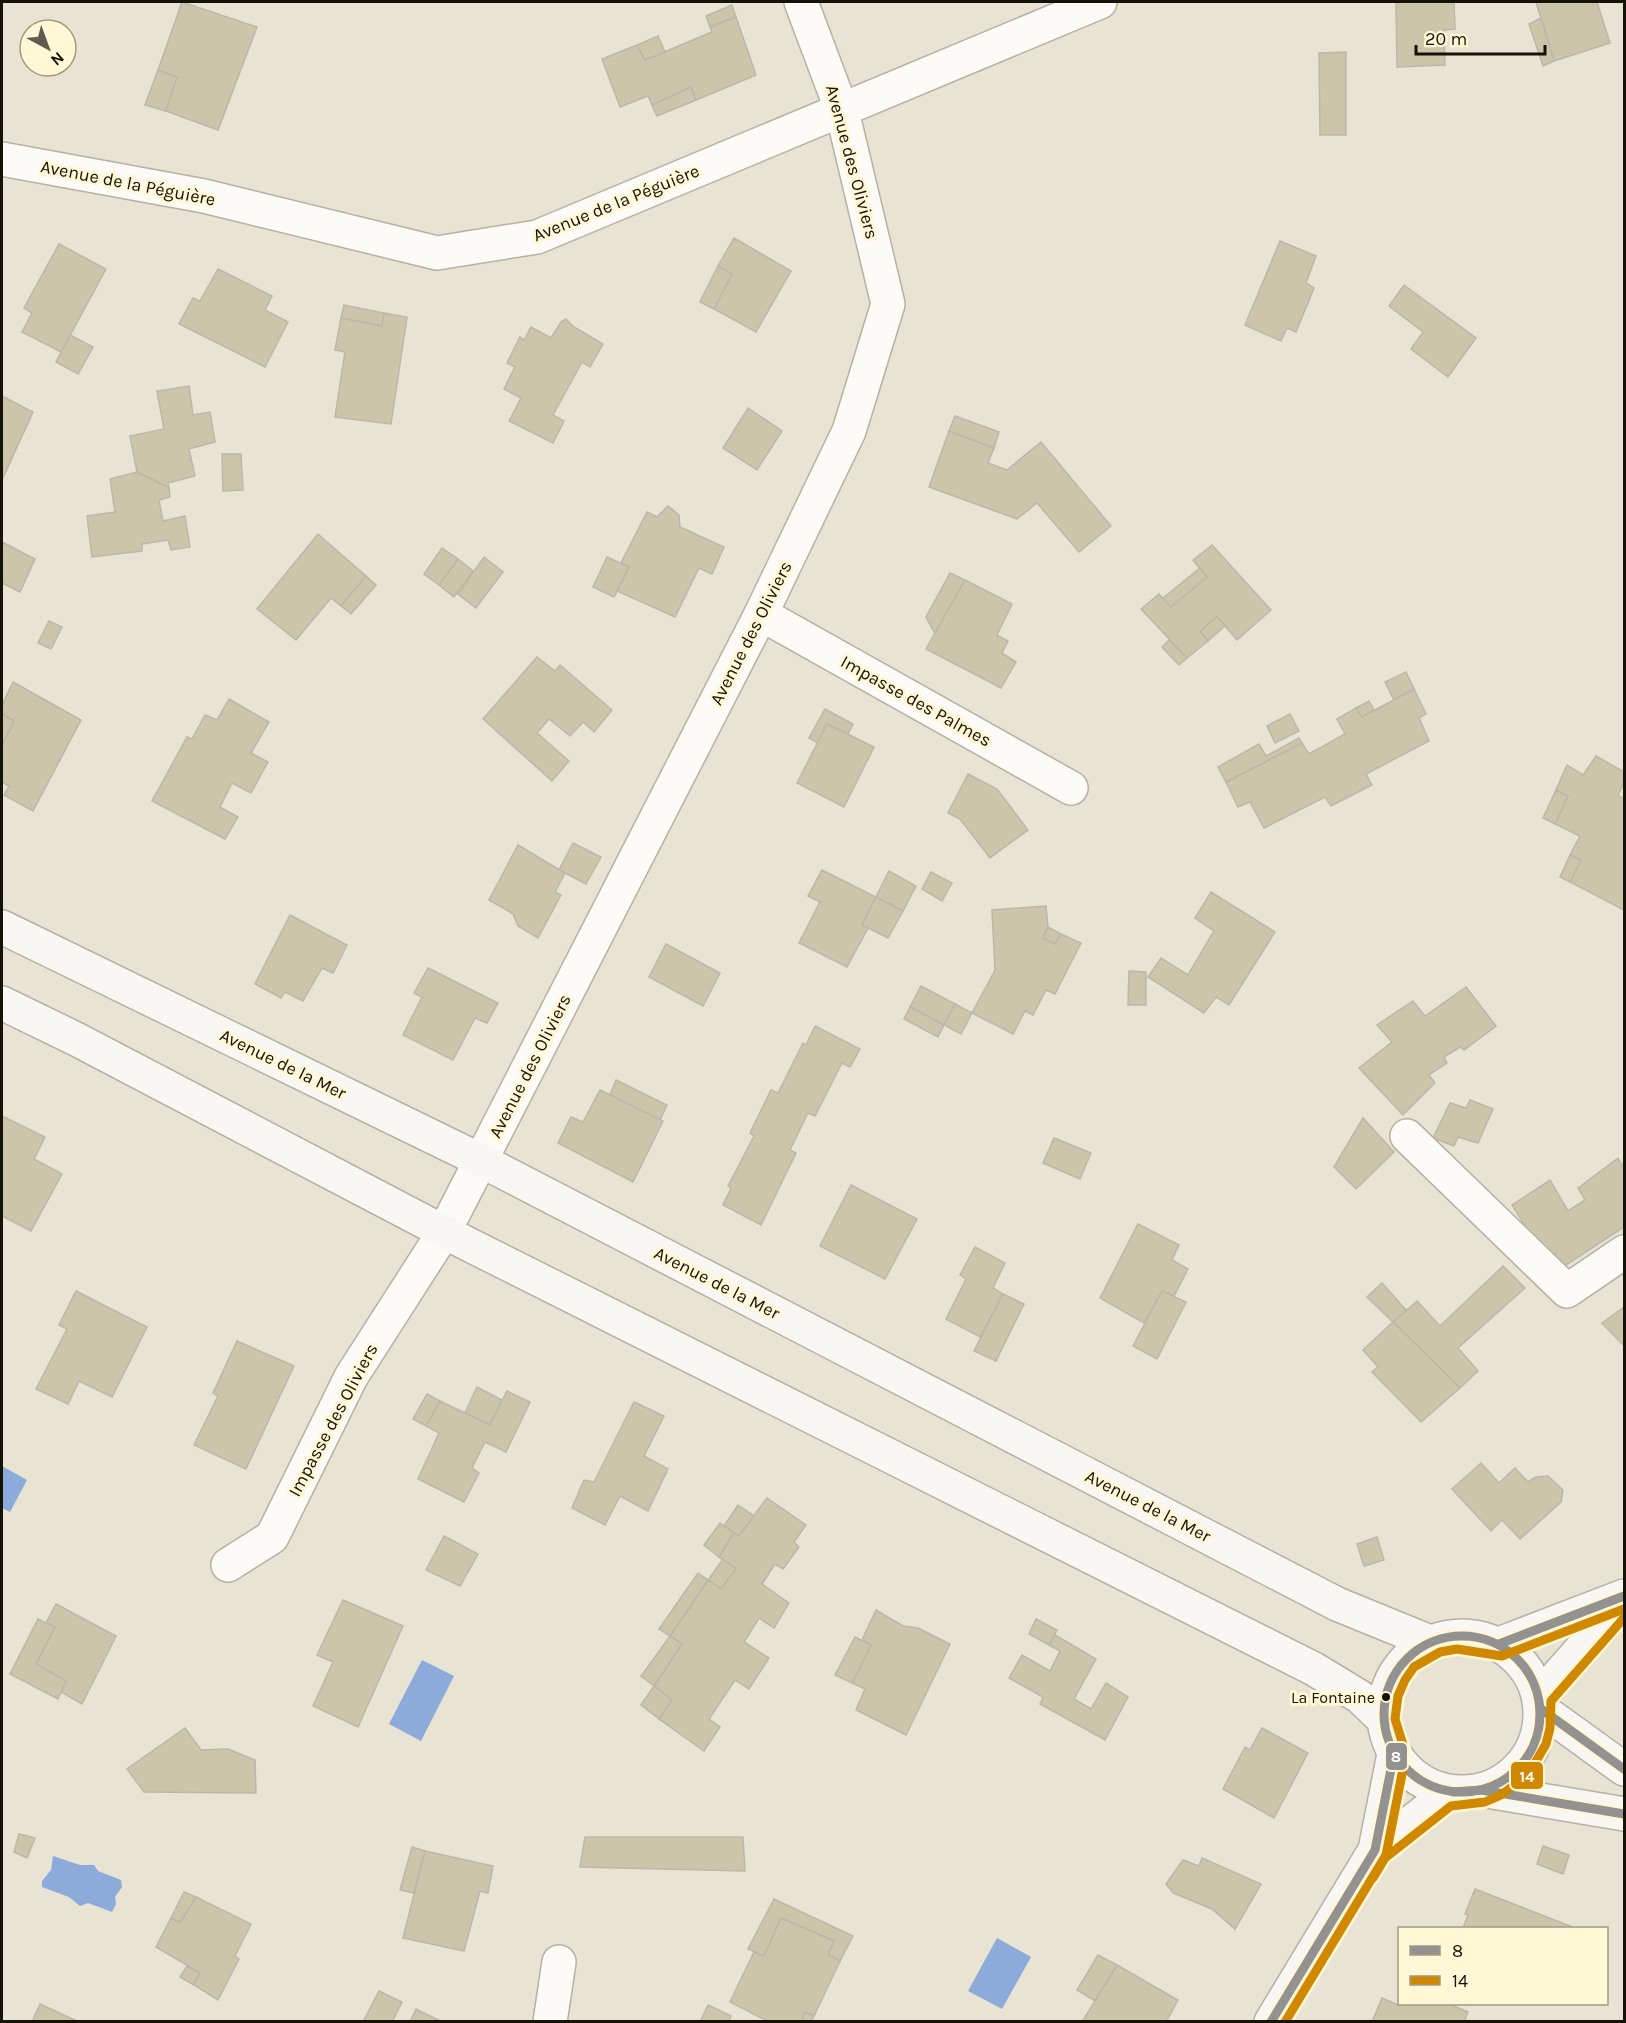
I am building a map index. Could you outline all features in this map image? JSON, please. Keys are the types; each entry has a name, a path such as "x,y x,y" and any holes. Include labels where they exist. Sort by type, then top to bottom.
{"street":[{"name":"Avenue des Oliviers","path":"444,1232 762,614 849,431 888,304 842,111 801,2"},
{"name":"Avenue de la Péguière","path":"2,159 204,196 437,253 537,237 1100,2"},
{"name":"Impasse des Palmes","path":"762,614 1071,788"},
{"name":"Avenue de la Mer","path":"2,927 482,1161 1337,1604 1430,1642"},
{"path":"2,1003 87,1044 444,1232 1314,1669 1360,1697 1383,1719"},
{"path":"1407,1136 1567,1290 1624,1251"},
{"name":"Impasse des Oliviers","path":"228,1565 272,1538 351,1377 444,1232"},
{"path":"1500,1644 1624,1598"},
{"path":"1540,1703 1624,1598"},
{"path":"1375,1850 1466,1791 1513,1774 1526,1760 1540,1727 1540,1703 1524,1667 1500,1644 1477,1637 1453,1635 1430,1642 1410,1655 1395,1673 1385,1696 1383,1719 1394,1754 1404,1768 1418,1779 1466,1791 1624,1814"},
{"path":"1540,1703 1624,1769"},
{"path":"1271,2022 1375,1850 1394,1754"},
{"path":"549,2022 559,1962"}],"water":[{"path":"2,1466 27,1480 10,1512 2,1508"},
{"path":"422,1660 454,1676 421,1741 389,1724"},
{"path":"53,1856 80,1865 94,1865 98,1871 121,1880 122,1887 115,1897 116,1904 112,1912 88,1903 80,1906 69,1897 42,1887 42,1881 51,1870"},
{"path":"997,1938 1031,1957 1002,2009 968,1991"}],"building":[{"path":"182,2 257,27 218,130 166,111 177,77 158,70"},
{"path":"1396,2 1454,2 1455,29 1444,30 1445,65 1397,67"},
{"path":"1536,2 1597,2 1610,43 1554,61"},
{"path":"732,5 736,17 710,27 706,16"},
{"path":"736,17 756,75 696,100 691,87 652,105 648,96 620,107 602,59 637,45 645,60 712,32 710,27"},
{"path":"1541,18 1554,61 1543,66 1529,24"},
{"path":"658,36 665,52 645,60 637,45"},
{"path":"1346,52 1346,135 1320,135 1319,53"},
{"path":"158,70 177,77 166,111 145,105"},
{"path":"691,87 696,100 657,116 652,105"},
{"path":"734,238 791,271 756,332 714,309 732,274 718,266"},
{"path":"1280,241 1316,256 1306,283 1314,288 1296,332 1287,328 1281,341 1245,325"},
{"path":"59,244 106,269 61,352 22,332 32,313 24,308"},
{"path":"718,266 732,274 714,309 700,302"},
{"path":"218,269 272,296 265,310 288,322 265,367 179,324 193,298 200,301"},
{"path":"1404,285 1476,338 1448,377 1411,349 1423,332 1389,306"},
{"path":"344,305 384,313 382,326 341,318"},
{"path":"384,313 407,317 391,424 335,417 345,352 335,350 341,318 382,326"},
{"path":"566,319 574,327 603,344 590,367 582,362 553,415 564,421 553,443 509,421 521,398 504,389 515,367 507,363 520,337 524,340 531,327 551,338 561,322"},
{"path":"70,335 93,347 78,374 56,362"},
{"path":"189,386 193,415 210,412 215,442 189,449 195,476 168,483 169,488 137,472 130,436 164,429 157,391"},
{"path":"2,396 33,412 2,480"},
{"path":"748,408 782,431 757,470 723,448"},
{"path":"955,416 999,432 994,448 949,431"},
{"path":"949,431 994,448 988,463 1007,470 1041,442 1111,526 1079,552 1037,503 1017,519 929,487"},
{"path":"222,454 241,454 243,490 223,491"},
{"path":"137,472 169,488 170,497 159,500 163,521 185,516 190,547 171,550 168,540 142,544 142,551 92,557 87,516 115,512 110,479"},
{"path":"668,506 679,515 680,527 724,547 712,574 699,568 675,617 617,591 629,567 621,563 647,512 657,517"},
{"path":"318,534 366,576 341,606 331,598 296,640 257,609"},
{"path":"2,542 35,559 20,592 2,583"},
{"path":"1212,545 1271,610 1237,640 1217,617 1200,631 1208,641 1187,658 1141,609 1159,594 1171,607 1207,577 1193,560"},
{"path":"442,548 458,559 439,585 424,574"},
{"path":"484,557 503,572 476,608 458,594"},
{"path":"607,557 629,567 614,597 593,587"},
{"path":"458,559 473,571 454,597 439,585"},
{"path":"1200,568 1207,577 1171,607 1163,598"},
{"path":"950,573 965,580 935,634 926,617"},
{"path":"366,576 376,585 351,614 341,606"},
{"path":"965,580 1012,604 997,635 1008,641 1002,653 1016,662 1001,688 926,649"},
{"path":"1217,617 1225,626 1208,641 1200,631"},
{"path":"49,621 62,627 51,649 38,643"},
{"path":"1169,640 1187,658 1179,665 1162,647"},
{"path":"537,657 555,671 560,665 612,710 594,732 583,722 570,736 549,719 537,733 569,761 552,781 483,719"},
{"path":"1406,672 1414,689 1394,700 1385,682"},
{"path":"13,682 81,720 33,811 4,795 9,786 2,782 2,745 14,721 2,714 2,705"},
{"path":"1414,689 1426,714 1419,718 1429,741 1366,774 1372,785 1331,806 1325,797 1264,828 1250,802 1238,807 1226,782 1302,743 1309,754 1345,734 1337,719 1356,708 1362,717"},
{"path":"229,699 269,722 251,753 268,762 251,793 232,783 220,807 238,817 225,839 152,801 187,737 192,739 205,715 217,720"},
{"path":"1369,701 1374,710 1362,717 1356,708"},
{"path":"825,709 853,724 848,734 827,724 818,743 809,738"},
{"path":"2,714 14,721 2,745"},
{"path":"1290,714 1299,731 1275,743 1267,726"},
{"path":"827,724 874,747 844,807 797,783"},
{"path":"1299,738 1302,743 1226,782 1218,767 1259,744 1266,756"},
{"path":"1596,756 1624,772 1624,783 1618,795 1624,799 1624,910 1570,882 1581,860 1570,855 1580,836 1555,824 1568,796 1556,790 1567,765 1583,775"},
{"path":"968,774 997,789 1028,830 990,858 960,819 948,813"},
{"path":"1556,790 1568,796 1555,824 1543,818"},
{"path":"573,843 601,857 586,884 559,870"},
{"path":"518,845 565,873 555,892 561,895 538,938 518,926 513,914 489,900"},
{"path":"1570,855 1581,860 1570,882 1560,877"},
{"path":"822,870 876,897 862,925 868,928 847,967 799,943 820,902 808,896"},
{"path":"889,871 916,886 903,911 876,897"},
{"path":"931,872 952,883 942,901 922,889"},
{"path":"1211,892 1275,932 1229,1005 1216,997 1204,1013 1148,977 1161,958 1188,975 1214,931 1195,918"},
{"path":"876,897 903,911 888,938 862,925"},
{"path":"1046,906 1048,927 1043,938 1055,944 1061,934 1081,943 1055,994 1046,990 1033,1015 1025,1011 1013,1034 972,1013 995,970 992,910"},
{"path":"290,915 347,945 333,973 322,968 303,1001 285,992 281,998 255,984"},
{"path":"1048,927 1061,934 1055,944 1043,938"},
{"path":"666,944 720,973 703,1006 649,977"},
{"path":"428,968 498,1003 487,1023 475,1018 453,1060 403,1035 422,997 414,993"},
{"path":"1129,971 1146,972 1146,1005 1128,1005"},
{"path":"921,986 955,1004 944,1025 910,1007"},
{"path":"1466,987 1496,1026 1464,1050 1460,1047 1444,1057 1447,1063 1429,1075 1435,1083 1403,1115 1359,1068 1392,1042 1377,1025 1413,1001 1425,1016"},
{"path":"955,1004 972,1013 961,1034 944,1025"},
{"path":"910,1007 944,1025 938,1037 904,1019"},
{"path":"815,1026 860,1049 850,1067 842,1063 815,1116 808,1113 790,1150 796,1153 761,1225 723,1205 731,1188 728,1186 754,1136 750,1133 771,1090 778,1093 803,1043 806,1045"},
{"path":"616,1080 667,1105 660,1120 610,1095"},
{"path":"600,1090 663,1121 633,1182 558,1143 571,1117 583,1122"},
{"path":"1470,1100 1493,1109 1478,1143 1458,1137 1454,1146 1433,1138 1450,1103 1466,1108"},
{"path":"2,1116 45,1137 34,1159 62,1174 31,1231 2,1216"},
{"path":"1363,1118 1394,1152 1356,1189 1334,1167"},
{"path":"1054,1138 1091,1153 1080,1179 1043,1163"},
{"path":"1618,1158 1622,1165 1624,1163 1624,1227 1563,1267 1554,1253 1545,1259 1512,1205 1550,1180 1568,1211 1585,1200 1578,1188"},
{"path":"851,1185 917,1219 885,1279 820,1246"},
{"path":"1138,1224 1179,1245 1172,1260 1188,1269 1174,1296 1162,1291 1144,1323 1100,1298"},
{"path":"975,1247 1005,1263 993,1288 1003,1294 980,1337 946,1319 966,1279 960,1275"},
{"path":"1503,1266 1525,1288 1458,1348 1478,1371 1460,1388 1393,1322 1417,1301 1440,1326"},
{"path":"1382,1283 1406,1310 1393,1322 1367,1297"},
{"path":"76,1291 147,1327 112,1397 79,1381 68,1404 36,1389 67,1329 59,1325"},
{"path":"1162,1291 1186,1302 1157,1359 1133,1346"},
{"path":"1003,1294 1024,1304 996,1361 974,1351"},
{"path":"1624,1307 1624,1346 1602,1323"},
{"path":"1393,1322 1460,1388 1421,1422 1372,1372 1378,1367 1363,1350"},
{"path":"237,1341 294,1366 246,1469 194,1445 218,1396 213,1393"},
{"path":"477,1387 502,1400 490,1425 465,1413"},
{"path":"507,1391 530,1402 506,1452 485,1442 472,1468 479,1473 464,1502 418,1479 439,1433 426,1426 440,1401 490,1425"},
{"path":"427,1394 440,1401 426,1426 413,1419"},
{"path":"634,1402 664,1416 644,1456 668,1469 648,1511 620,1496 605,1525 572,1508 584,1480 594,1482"},
{"path":"1481,1463 1499,1483 1515,1468 1528,1482 1536,1477 1548,1476 1563,1490 1561,1502 1520,1539 1502,1520 1491,1531 1452,1489"},
{"path":"767,1498 806,1525 794,1542 799,1547 783,1569 775,1564 762,1584 789,1603 774,1628 759,1618 744,1642 769,1658 749,1689 735,1680 709,1719 720,1727 704,1751 659,1719 672,1700 654,1686 682,1644 670,1636 708,1580 721,1589 736,1569 719,1557 734,1533 739,1536"},
{"path":"738,1505 754,1516 739,1536 724,1526"},
{"path":"720,1523 734,1533 719,1557 704,1545"},
{"path":"444,1536 478,1554 460,1586 426,1570"},
{"path":"1377,1537 1384,1560 1364,1566 1357,1544"},
{"path":"723,1559 736,1569 721,1589 708,1580"},
{"path":"698,1573 708,1580 670,1636 659,1629"},
{"path":"343,1600 403,1626 358,1727 313,1706 333,1662 317,1655"},
{"path":"56,1604 116,1636 82,1704 61,1692 66,1681 36,1664 55,1627 46,1623"},
{"path":"876,1610 903,1626 918,1628 950,1644 906,1735 856,1710 865,1689 852,1683 871,1645 862,1640"},
{"path":"38,1619 55,1627 36,1664 66,1681 58,1699 10,1674"},
{"path":"1036,1619 1057,1630 1049,1645 1029,1634"},
{"path":"1055,1635 1096,1659 1074,1699 1091,1709 1106,1683 1128,1697 1105,1740 1040,1704 1043,1697 1009,1678 1022,1655 1050,1671 1060,1651 1049,1645"},
{"path":"670,1636 682,1644 654,1686 641,1676"},
{"path":"855,1637 871,1645 852,1683 835,1675"},
{"path":"654,1686 672,1700 659,1719 641,1705"},
{"path":"185,1728 201,1750 228,1749 255,1760 256,1793 144,1792 127,1769"},
{"path":"1262,1728 1308,1753 1274,1818 1223,1789 1245,1747 1250,1750"},
{"path":"19,1834 35,1838 27,1858 14,1852"},
{"path":"585,1837 743,1837 745,1871 580,1867"},
{"path":"1543,1846 1569,1855 1563,1874 1537,1864"},
{"path":"412,1847 425,1851 414,1893 400,1890"},
{"path":"425,1851 493,1866 488,1893 480,1891 464,1951 403,1938"},
{"path":"1202,1858 1261,1884 1235,1929 1212,1909 1173,1893 1166,1884 1183,1860 1199,1866"},
{"path":"1475,1889 1572,1927 1463,1927 1468,1915 1465,1914"},
{"path":"184,1892 196,1897 180,1923 171,1918"},
{"path":"196,1897 251,1924 235,1956 239,1959 218,2000 194,1985 200,1973 156,1947 171,1918 180,1923"},
{"path":"774,1899 853,1936 840,1961 828,1955 834,1941 781,1918 764,1956 748,1949"},
{"path":"781,1918 834,1941 828,1955 840,1961 814,2016 805,2012 801,2022 769,2022 730,2002 754,1952 764,1956"},
{"path":"1098,1955 1117,1965 1095,2001 1077,1990"},
{"path":"1117,1965 1178,2000 1166,2022 1082,2022"},
{"path":"187,1966 200,1973 194,1985 180,1977"},
{"path":"379,1991 402,2002 392,2022 363,2022"},
{"path":"1382,1998 1398,2005 1451,2005 1468,2012 1464,2022 1372,2022"},
{"path":"40,2004 79,2022 32,2022"},
{"path":"708,2005 731,2016 729,2022 700,2022"},
{"path":"416,2009 442,2022 410,2022"},
{"path":"805,2012 814,2016 811,2022 801,2022"}],"transit line":[{"name":"8","path":"1499,1644 1624,1596"},
{"name":"14","path":"1285,2022 1386,1855 1404,1764 1404,1748 1395,1719 1398,1696 1414,1667 1440,1652 1457,1649 1502,1656 1624,1609"},
{"name":"14","path":"1373,1878 1385,1858 1451,1806 1485,1802 1501,1795 1528,1775 1546,1744 1550,1728 1551,1701 1624,1618"},
{"name":"8","path":"1462,1636 1477,1637 1492,1642 1517,1659 1534,1684 1539,1699 1540,1714 1539,1729 1534,1744 1517,1769 1492,1786 1477,1791 1462,1792 1447,1791 1432,1786 1407,1769 1390,1744 1385,1729 1384,1714 1385,1699 1390,1684 1407,1659 1432,1642 1447,1637 1462,1636"},
{"name":"8","path":"1541,1709 1624,1769"},
{"name":"8","path":"1271,2022 1375,1850 1394,1754"},
{"name":"8","path":"1453,1792 1481,1790 1624,1814"}],"place":[{"name":"La Fontaine","path":"1386,1697"}]}
